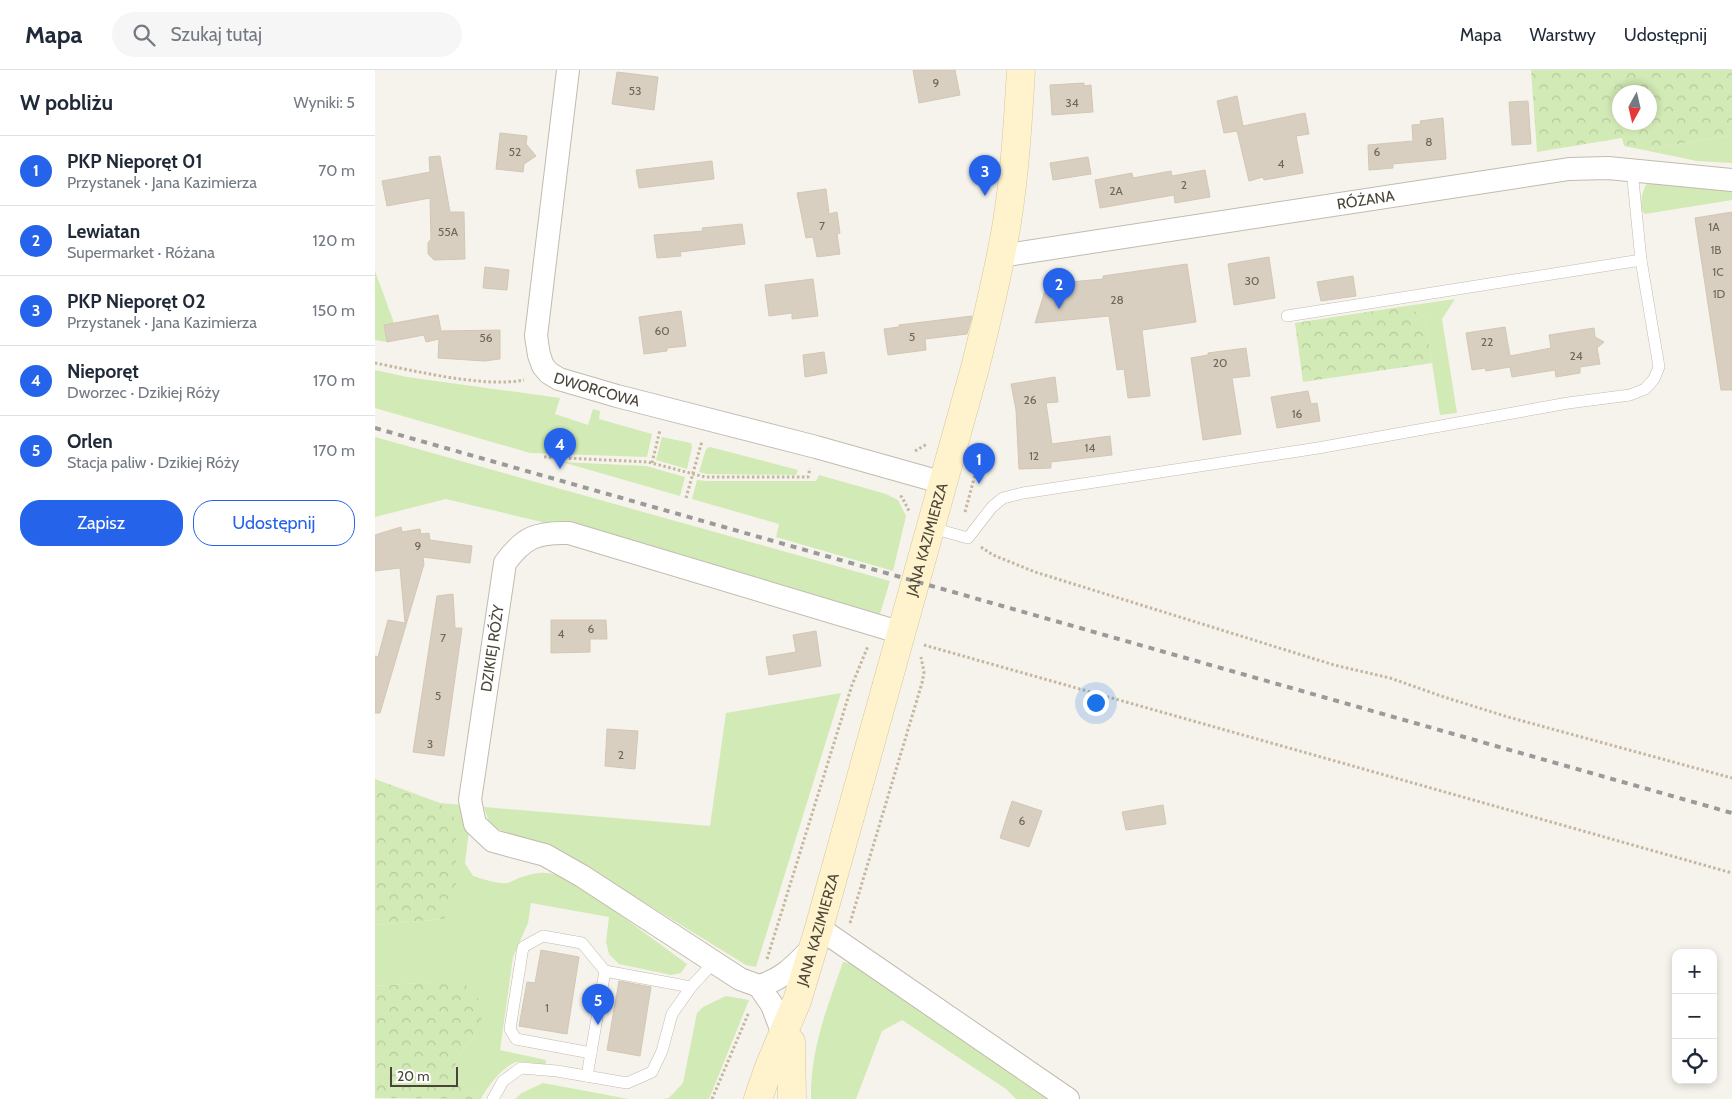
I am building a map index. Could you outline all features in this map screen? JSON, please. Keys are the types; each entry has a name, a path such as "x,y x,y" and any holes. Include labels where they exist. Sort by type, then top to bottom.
{"main road":[{"name":"JANA KAZIMIERZA","path":"777,1099 787,1038 932,528 979,350 1007,224 1013,176 1021,70"},
{"name":"JANA KAZIMIERZA","path":"758,1099 769,1067 787,1038"},
{"path":"787,1038 792,1099"}],"street":[{"name":"DWORCOWA","path":"568,70 536,336 543,366 554,376 567,382 816,447 944,483"},
{"path":"1021,70 1027,70"},
{"name":"RÓŻANA","path":"1000,256 1569,169 1608,168 1732,180"},
{"name":"DZIKIEJ RÓŻY","path":"759,986 740,978 714,962 582,876 545,855 493,841 475,824 470,800 505,563 516,548 532,538 547,533 569,534 902,633"},
{"path":"787,1038 772,1005 759,986 773,982 785,975 817,937 1068,1099"}],"lane":[{"path":"932,528 968,538 992,507 1003,498 1023,493 1327,447 1568,404 1630,395 1645,390 1654,379 1659,367 1641,260 1632,170"},
{"path":"1287,316 1641,260"},
{"path":"591,1054 516,1040 510,1029 523,947 543,936 582,943 605,971 691,986"},
{"path":"493,1099 503,1081 521,1068 557,1071 627,1083 652,1072 663,1051 672,1014 691,986 714,962"},
{"path":"587,1076 605,971"}],"path":[{"path":"375,362 470,379 501,382 524,380 543,366"},
{"path":"652,463 660,430"},
{"path":"910,454 934,440"},
{"path":"686,498 702,441"},
{"path":"544,458 652,463 705,477 808,477 811,468"},
{"path":"968,538 993,555 1035,572 1334,665 1390,678 1508,717 1732,778"},
{"path":"902,633 919,643 1732,872"},
{"path":"712,1099 759,986"}],"green space":[{"path":"1531,70 1732,70 1732,135 1644,150 1624,146 1622,138 1537,152"},
{"path":"1732,135 1732,163 1697,161 1644,150"},
{"path":"1659,180 1732,190 1732,200 1645,214 1641,210 1644,189 1647,183"},
{"path":"375,271 394,323 384,325 387,342 375,340"},
{"path":"1455,299 1442,319 1457,413 1440,415 1425,317 1406,306"},
{"path":"1406,306 1425,317 1432,363 1303,382 1295,323"},
{"path":"375,370 407,377 560,398 555,414 588,425 593,409 600,411 599,419 652,434 647,457 530,453 375,408"},
{"path":"375,437 890,581 879,617 546,523 446,499 375,517"},
{"path":"662,437 691,443 692,447 687,469 656,460"},
{"path":"710,447 798,470 796,475 707,474 699,472 706,449"},
{"path":"562,462 646,466 685,477 680,496"},
{"path":"819,475 886,494 898,500 906,516 893,571 776,537 779,524 692,499 697,480 816,481"},
{"path":"841,693 756,967 746,965 561,851 517,838 490,825 484,807 710,826 726,713"},
{"path":"375,779 440,803 456,819 456,901 444,919 375,925"},
{"path":"440,803 463,805 469,831 465,863 473,876 494,882 507,883 536,873 543,873 554,874 574,881 687,964 681,973 671,975 619,964 609,954 606,942 609,917 531,903 528,923 513,957 500,1050 546,1060 546,1065 524,1062 512,1064 496,1077 481,1099 476,1099 475,1095 461,1083 455,1060 475,1035 431,982 375,986 375,925 444,919 456,819"},
{"path":"843,962 858,965 1052,1099 1016,1099 1006,1089 902,1020 882,1031 856,1099 811,1099 811,1081 816,1046"},
{"path":"431,982 466,985 486,1008 475,1035 455,1060 461,1083 475,1095 476,1099 375,1098 375,986"},
{"path":"726,996 749,1000 709,1099 663,1099 669,1098 683,1083 697,1013 703,1007"},
{"path":"543,1083 629,1099 515,1099 522,1093"}],"building":[{"path":"913,70 955,70 960,95 919,103"},
{"path":"617,72 658,77 654,110 612,104"},
{"path":"1084,83 1084,86 1091,85 1093,112 1052,115 1050,85"},
{"path":"1237,96 1243,126 1305,113 1309,134 1296,136 1303,173 1264,180 1263,177 1249,181 1237,131 1224,133 1217,101"},
{"path":"1528,101 1531,144 1512,145 1509,102"},
{"path":"1443,118 1446,159 1393,164 1393,168 1369,170 1368,145 1413,141 1412,125 1421,124 1420,121"},
{"path":"500,133 527,136 526,144 536,156 524,164 523,172 496,169"},
{"path":"440,156 450,212 464,212 465,259 434,260 428,254 428,243 431,239 430,198 387,206 382,181 430,172 429,157"},
{"path":"1088,157 1091,174 1053,180 1050,163"},
{"path":"712,161 714,179 639,188 636,170"},
{"path":"1205,170 1210,197 1175,203 1174,195 1100,208 1095,180 1132,173 1133,178 1171,171 1172,176"},
{"path":"826,189 829,214 837,212 840,233 837,234 840,254 817,257 813,237 806,238 797,193"},
{"path":"1732,212 1732,390 1721,390 1695,218"},
{"path":"742,224 745,244 680,252 681,256 657,258 654,235 703,231 702,228"},
{"path":"1269,257 1275,298 1234,305 1228,264"},
{"path":"1187,264 1196,322 1142,330 1150,396 1128,398 1124,369 1117,370 1109,316 1035,323 1047,284 1103,279 1103,276"},
{"path":"485,267 509,270 507,290 483,288"},
{"path":"1353,276 1356,296 1321,301 1317,282"},
{"path":"813,279 818,316 792,319 792,313 769,316 765,285"},
{"path":"681,311 686,346 667,348 667,351 644,354 639,317"},
{"path":"438,315 441,331 500,330 500,359 484,361 438,358 439,339 426,342 424,335 387,342 384,325"},
{"path":"972,316 967,334 925,339 926,350 888,355 884,329 899,327 899,325"},
{"path":"1505,327 1510,356 1551,348 1549,335 1594,328 1595,337 1604,342 1597,348 1600,364 1580,367 1580,373 1556,377 1555,370 1512,377 1510,367 1486,371 1485,368 1472,370 1466,333"},
{"path":"1246,348 1250,376 1232,378 1241,434 1203,440 1191,358 1208,355 1208,353"},
{"path":"824,352 827,373 805,377 803,355"},
{"path":"1055,377 1058,402 1046,403 1052,444 1110,436 1112,455 1051,462 1051,468 1019,469 1016,410 1011,384"},
{"path":"1308,391 1311,404 1317,403 1320,421 1277,428 1271,397"},
{"path":"401,527 402,532 420,529 421,534 429,533 430,540 472,546 470,563 423,557 424,564 380,713 375,713 375,656 378,657 388,620 405,623 400,568 375,571 375,535"},
{"path":"453,594 455,628 462,628 444,756 413,752 437,596"},
{"path":"551,620 606,620 607,639 590,639 590,652 551,653"},
{"path":"816,631 821,666 769,675 766,657 796,652 793,635"},
{"path":"607,729 638,731 635,769 605,766"},
{"path":"1012,801 1042,811 1029,847 1000,838"},
{"path":"1163,805 1166,824 1126,830 1122,812"},
{"path":"541,950 579,957 567,1034 519,1026 527,982 535,983"},
{"path":"619,981 651,987 640,1056 607,1050"}],"railway":[{"path":"375,428 1732,813"}],"place":[{"name":"PKP Nieporęt 02","path":"985,196"},
{"name":"Lewiatan","path":"1059,309"},
{"name":"Nieporęt","path":"560,469"},
{"name":"PKP Nieporęt 01","path":"979,484"},
{"name":"Orlen","path":"598,1025"}]}
